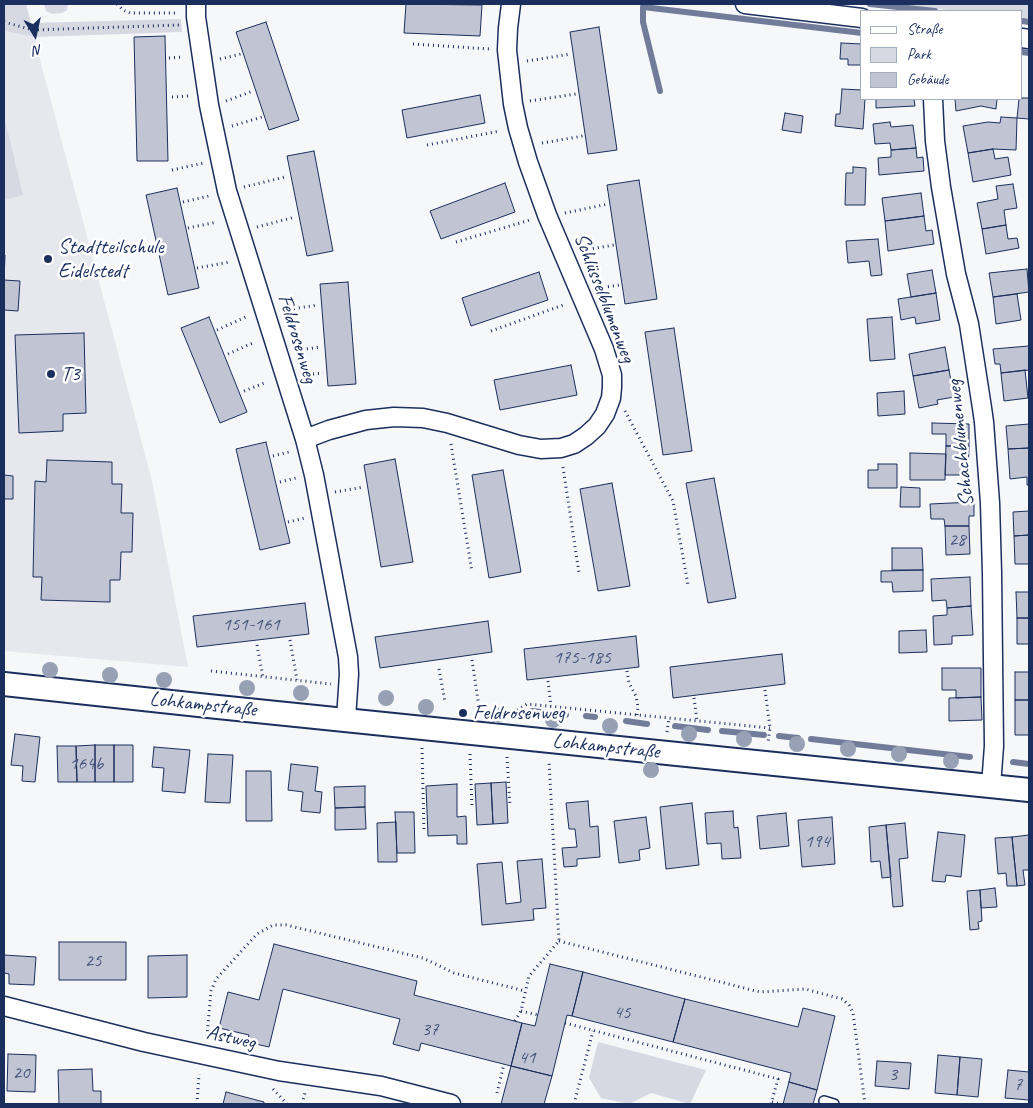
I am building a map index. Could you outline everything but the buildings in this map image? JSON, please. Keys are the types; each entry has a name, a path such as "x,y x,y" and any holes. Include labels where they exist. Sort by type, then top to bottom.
{"street":[{"name":"Schlüsselblumenweg","path":"301,445 329,430 366,420 394,417 423,418 448,423 519,445 541,449 560,448 574,444 586,436 597,426 605,414 611,398 612,374 604,349 547,215 518,128 513,104 508,50 511,4"},
{"path":"745,4 860,18"},
{"name":"Feldrosenweg","path":"191,8 196,17 209,105 227,192 301,445 314,475 348,657 349,674 346,720"},
{"name":"Schachblumenweg","path":"933,100 935,141 941,187 956,274 969,324 984,431 990,503 992,580 994,746 991,786"},
{"name":"Lohkampstraße","path":"4,684 1029,790"},
{"name":"Astweg","path":"4,1006 144,1042 279,1072 381,1086 451,1104"}],"lane":[{"path":"824,1102 834,1104"}],"path":[{"path":"117,4 123,10 130,13 191,8"},
{"path":"4,22 33,30 188,25"},
{"path":"413,44 497,50"},
{"path":"212,61 241,54"},
{"path":"526,61 571,54"},
{"path":"168,58 184,57"},
{"path":"219,103 253,91"},
{"path":"522,102 576,94"},
{"path":"172,97 198,95"},
{"path":"224,128 262,118"},
{"path":"427,146 508,129"},
{"path":"540,143 583,136"},
{"path":"172,170 212,161"},
{"path":"239,188 285,177"},
{"path":"183,202 210,196"},
{"path":"556,214 608,204"},
{"path":"251,228 295,217"},
{"path":"456,242 538,218"},
{"path":"188,228 217,222"},
{"path":"582,250 614,245"},
{"path":"197,268 232,262"},
{"path":"597,288 620,285"},
{"path":"491,332 573,301"},
{"path":"277,311 318,305"},
{"path":"217,330 249,316"},
{"path":"228,354 257,341"},
{"path":"289,351 321,347"},
{"path":"297,376 323,373"},
{"path":"244,391 268,381"},
{"path":"611,398 624,408 673,501 688,585"},
{"path":"448,423 472,572"},
{"path":"273,456 301,445"},
{"path":"560,448 579,573"},
{"path":"280,482 303,476"},
{"path":"327,494 364,487"},
{"path":"288,522 313,517"},
{"path":"290,640 297,680"},
{"path":"257,645 263,677"},
{"path":"472,660 479,707"},
{"path":"440,669 445,702"},
{"path":"627,671 629,683 636,696 637,715"},
{"path":"211,672 332,684"},
{"path":"548,681 551,706"},
{"path":"765,690 770,728 768,748"},
{"path":"694,698 697,721"},
{"path":"512,713 527,704 770,728"},
{"path":"667,737 669,718"},
{"path":"422,747 424,832"},
{"path":"470,752 472,808"},
{"path":"507,755 510,806"},
{"path":"515,1021 520,1011 529,976 558,941 548,759"},
{"path":"206,1040 209,1002 216,978 257,934 273,926 286,925 423,958 454,974 525,991"},
{"path":"558,941 760,992 806,989 842,999 849,1004 853,1013 865,1104"},
{"path":"520,1011 538,1015"},
{"path":"565,1023 778,1078 772,1103 780,1104"},
{"path":"574,1104 593,1031"},
{"path":"497,1093 504,1064"},
{"path":"197,1104 199,1074"},
{"path":"273,1088 287,1104"}],"shaded area":[{"name":"Stadtteilschule Eidelstedt","path":"4,31 34,37 152,481 188,667 4,651"}],"green space":[{"path":"4,4 26,4 31,23 181,19 182,32 34,37 4,31"},
{"path":"44,4 68,4 67,10 62,13 53,14 46,11"},
{"path":"891,4 1029,4 1029,19 1023,18 1023,10 948,10"},
{"path":"4,116 23,195 4,200"},
{"path":"598,1042 706,1070 690,1104 651,1093 629,1104 601,1098 589,1078"}],"waterway":[{"path":"870,4 926,10"},
{"path":"660,91 643,22 643,7 860,33"},
{"path":"1023,21 1029,22"},
{"path":"1023,52 1029,53"},
{"path":"532,711 566,715"},
{"path":"586,716 595,717"},
{"path":"626,721 647,724"},
{"path":"675,726 708,730"},
{"path":"722,731 764,735"},
{"path":"779,736 798,738"},
{"path":"811,739 970,757"},
{"path":"1013,762 1029,764"}],"place":[{"name":"Stadtteilschule Eidelstedt","path":"48,259"},
{"name":"T3","path":"51,374"},
{"name":"Feldrosenweg","path":"463,713"}]}
